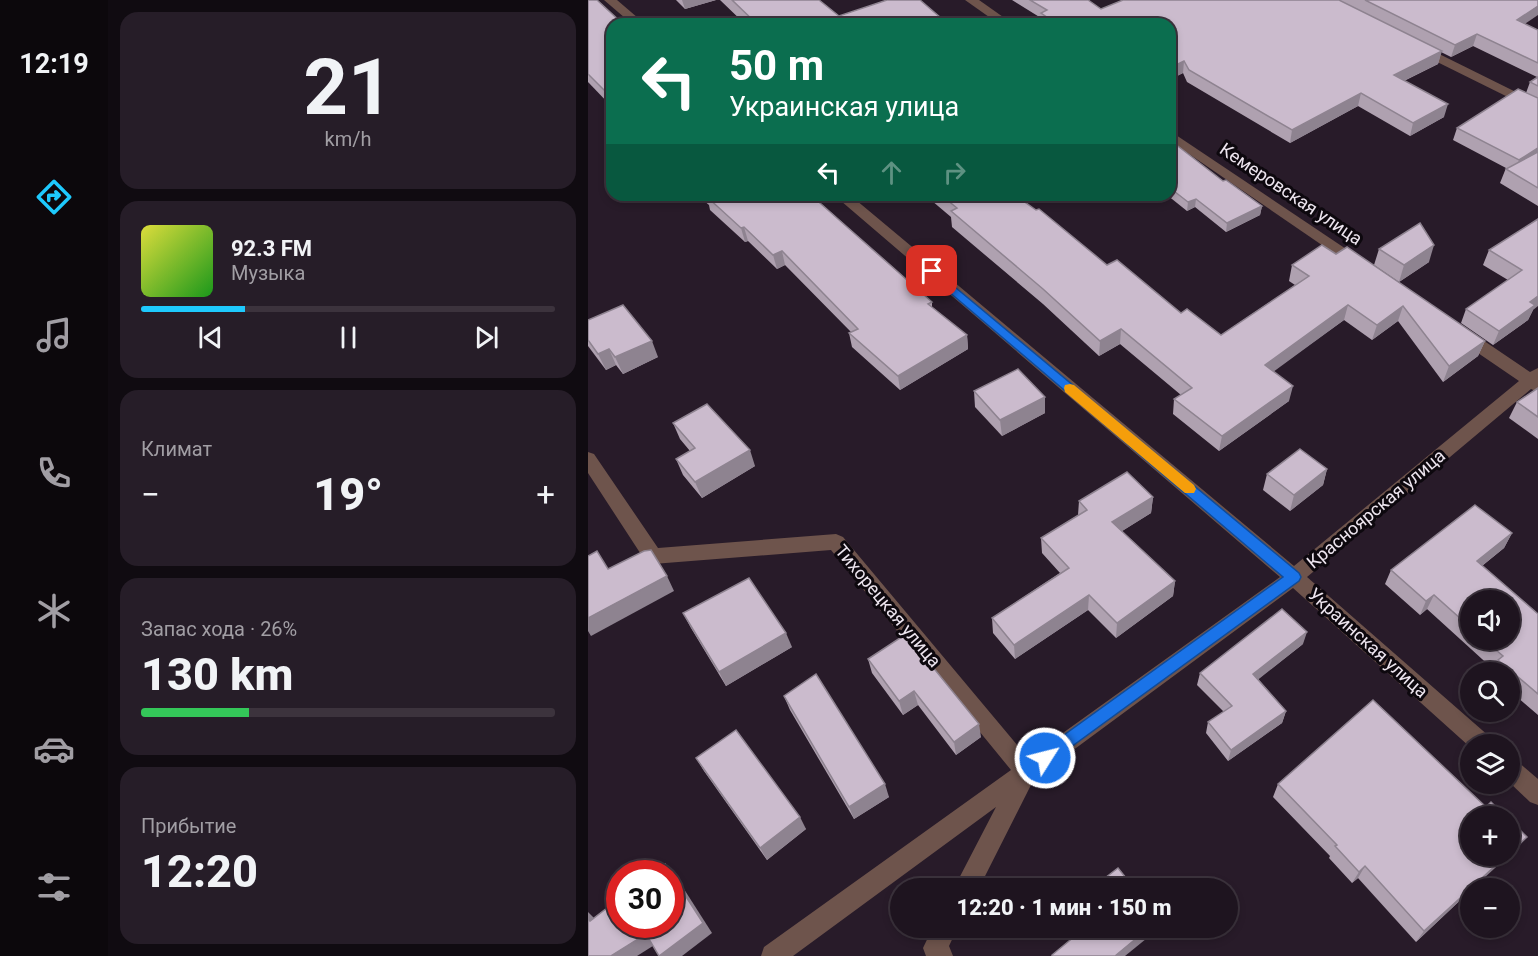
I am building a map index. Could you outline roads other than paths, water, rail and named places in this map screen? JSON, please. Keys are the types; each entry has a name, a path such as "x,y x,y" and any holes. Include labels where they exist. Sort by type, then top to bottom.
{"street":[{"path":"610,0 632,18"},
{"path":"971,0 997,18"},
{"path":"1405,41 1538,108"},
{"name":"Кемеровская улица","path":"1176,139 1374,274"},
{"name":"Украинская улица","path":"848,201 1294,577 1471,734"},
{"path":"1452,328 1535,380"},
{"name":"Красноярская улица","path":"773,956 1294,577 1535,380"},
{"name":"Тихорецкая улица","path":"588,459 653,556 836,542 1026,772"},
{"path":"971,878 1026,772"},
{"path":"1520,778 1538,794"},
{"path":"940,938 935,948 941,956"}]}
